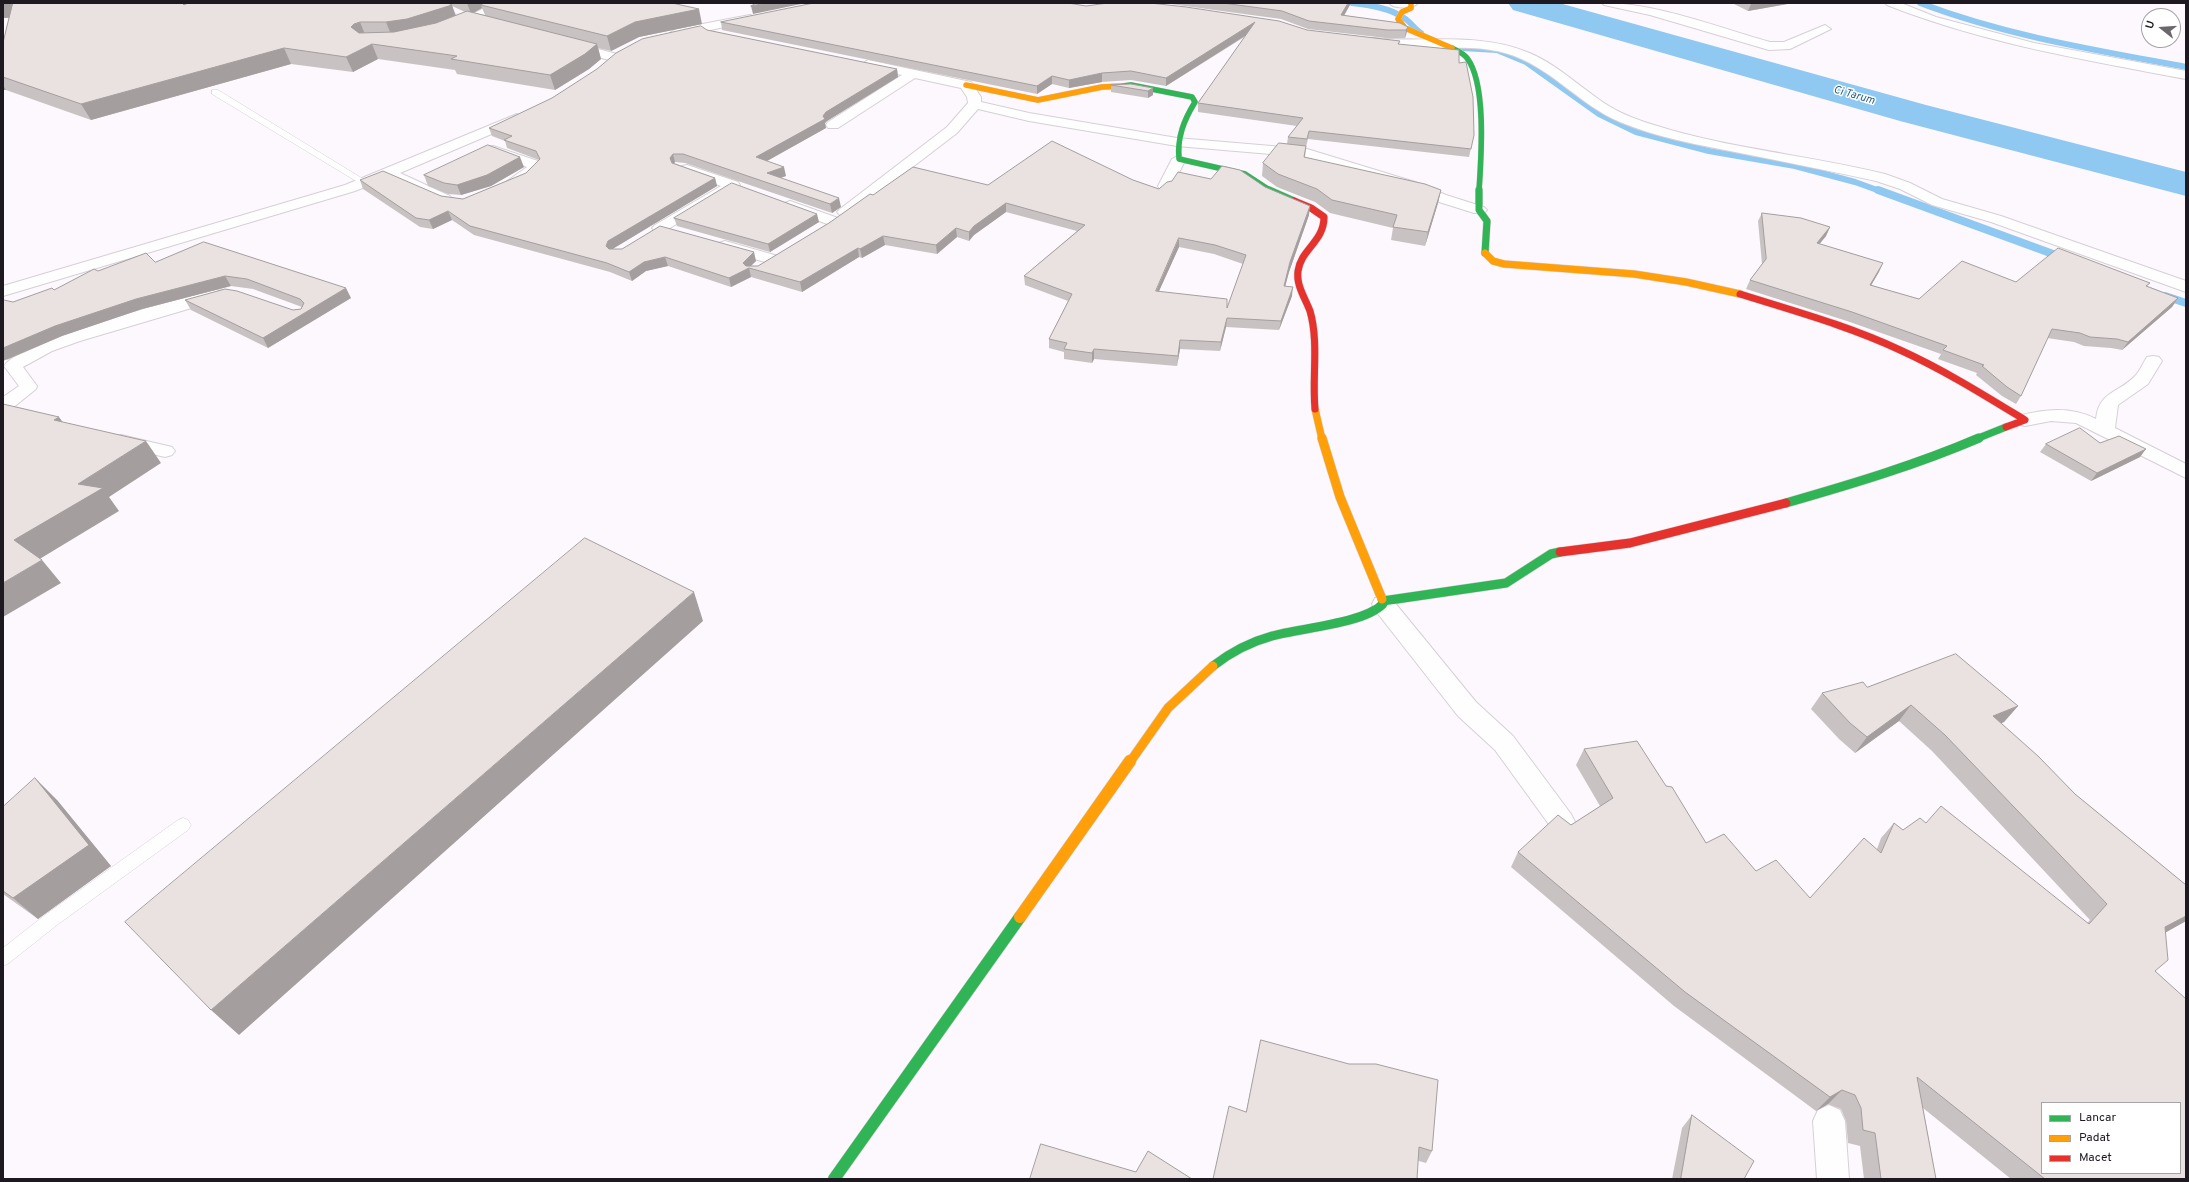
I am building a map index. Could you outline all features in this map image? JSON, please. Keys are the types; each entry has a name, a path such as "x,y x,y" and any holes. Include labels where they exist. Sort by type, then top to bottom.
{"street":[{"path":"444,29 470,20 505,3"},
{"path":"1395,3 1411,3 1411,8 1400,16 1405,28 1452,45 1452,49 1461,52 1469,60 1474,71 1480,97 1479,210 1487,222 1485,254 1493,261 1634,274 1686,282 1748,296 1841,326 1900,350 1961,381 2025,420"},
{"path":"1608,3 1652,12 1769,46 1786,46 1825,29"},
{"path":"1891,3 1932,19 2033,46 2186,75"},
{"path":"451,12 484,24"},
{"path":"661,36 764,17"},
{"path":"696,30 732,36"},
{"path":"1360,40 1395,44 1497,47 1533,58 1598,105 1634,123 1712,143 1880,177 1905,186 1937,202 1996,219 2186,288"},
{"path":"560,43 613,57"},
{"path":"599,69 613,57 626,50"},
{"path":"858,62 1035,100 1102,86 1122,85 1182,94 1192,97 1195,102 1183,122 1177,142 1179,159 1165,186"},
{"path":"833,125 913,74"},
{"path":"819,230 833,221 952,130 975,104 974,97 966,85"},
{"path":"975,104 1029,117 1177,142 1307,153 1410,185 1426,193 1479,210"},
{"path":"3,291 364,182 469,140 529,112"},
{"path":"469,140 533,164 535,167 532,170 503,187"},
{"path":"1179,159 1245,174 1270,191 1311,208 1324,217 1325,226 1322,234 1302,260 1297,273 1300,288 1308,306 1312,324 1312,376 1316,415 1325,450 1349,521 1383,602 1467,709 1504,743 1562,822"},
{"path":"680,167 739,187 654,232 683,234"},
{"path":"388,173 442,198 458,202"},
{"path":"778,202 833,221"},
{"path":"712,242 772,259"},
{"path":"754,271 786,250"},
{"path":"3,406 27,390 28,386 24,379 8,368 29,355 126,321 231,292"},
{"path":"2105,430 2105,413 2110,401 2143,379 2153,361"},
{"path":"834,1179 1168,708 1217,662 1234,650 1290,630 1340,622 1379,608 1383,602 1506,583 1541,559 1563,551 1630,543 1767,509 1884,475 1930,459 1992,432 2025,420 2051,415 2072,416 2105,430 2186,472"},
{"path":"103,437 166,451"},
{"path":"1829,1121 1833,1179"}],"lane":[{"path":"214,92 364,182"},
{"path":"3,958 51,920 183,825"}],"building":[{"path":"13,3 182,3 184,5 188,3 448,3 452,5 407,19 386,22 360,22 351,27 359,33 394,32 436,23 467,11 597,44 585,54 550,75 451,59 457,56 372,44 346,57 284,48 81,104 3,77 3,43"},
{"path":"484,3 672,3 699,9 635,22 607,36 481,5"},
{"path":"757,3 766,3 751,6"},
{"path":"814,3 1068,3 1086,6 1108,3 1150,3 1279,21 1307,30 1400,41 1398,44 1459,50 1459,63 1466,62 1473,97 1474,135 1471,149 1309,131 1307,139 1288,137 1303,118 1198,103 1255,22 1166,78 1131,71 1102,73 1069,80 1052,76 1037,86 721,22"},
{"path":"1223,3 1348,3 1341,15 1400,23 1408,27 1406,30 1387,30 1309,21 1282,11"},
{"path":"701,26 707,30 897,69 826,112 823,116 825,119 756,157 784,167 767,173 839,198 830,204 683,154 673,154 670,158 672,163 715,178 608,241 606,246 609,249 622,249 660,226 754,252 743,263 746,266 758,266 829,223 870,194 873,195 913,167 988,185 1052,141 1133,180 1159,189 1167,182 1172,181 1178,172 1211,179 1222,166 1240,170 1265,187 1310,206 1290,262 1284,286 1293,287 1281,321 1227,318 1221,342 1180,340 1178,356 1094,349 1092,353 1064,349 1067,343 1049,339 1072,294 1024,276 1085,225 1006,203 974,226 969,232 956,228 936,245 883,236 860,249 858,248 800,282 749,268 729,278 665,257 644,262 629,272 607,263 470,226 448,211 429,220 416,218 360,180 383,171 441,196 463,199 526,173 540,159 536,151 504,140 512,136 489,128 552,98 597,69 616,53 642,39","holes":["1179,238 1215,245 1246,255 1227,308 1227,299 1156,291"]},
{"path":"1131,84 1153,88 1148,91 1111,85"},
{"path":"1279,143 1306,146 1304,157 1425,184 1441,190 1428,232 1393,227 1397,215 1332,200 1317,189 1278,174 1263,163"},
{"path":"488,145 520,157 487,175 457,185 444,183 424,175"},
{"path":"732,183 817,214 768,244 674,218"},
{"path":"1762,213 1801,218 1830,227 1817,243 1883,263 1870,285 1919,299 1962,261 2016,282 2058,248 2150,283 2146,286 2178,298 2128,342 2117,339 2090,337 2080,333 2052,329 2021,396 2007,387 1982,366 1984,365 1943,350 1947,346 1852,312 1750,280 1766,259"},
{"path":"204,242 346,288 263,338 185,300 225,289 237,291 293,310 301,309 304,303 300,299 247,279 225,276 136,299 55,326 3,348 4,300 13,302 52,288 54,290 94,269 98,271 146,253 155,262"},
{"path":"3,404 59,417 54,420 146,441 78,484 103,488 14,540 42,560 3,583"},
{"path":"2080,428 2100,443 2119,436 2146,449 2097,473 2046,444"},
{"path":"585,538 694,592 211,1010 125,922"},
{"path":"1956,654 2018,706 1993,716 2038,756 2075,794 2186,885 2186,916 2165,927 2168,960 2155,971 2186,999 2186,1179 2045,1179 1917,1077 1936,1179 1881,1179 1875,1133 1863,1130 1861,1108 1855,1095 1842,1090 1830,1097 1685,992 1518,852 1558,815 1571,825 1613,798 1584,749 1637,741 1666,786 1672,787 1706,843 1724,834 1756,871 1776,860 1810,898 1864,838 1881,853 1894,823 1903,830 1920,818 1926,823 1941,806 2089,924 2107,904 1945,735 1911,705 1867,737 1850,723 1822,693 1863,682 1867,687"},
{"path":"35,778 89,845 13,898 3,891 3,807"},
{"path":"1261,1040 1349,1064 1376,1064 1438,1080 1432,1151 1419,1147 1417,1179 1213,1179 1229,1106 1246,1112"},
{"path":"1692,1115 1754,1161 1744,1179 1681,1179"},
{"path":"1041,1144 1136,1172 1148,1151 1192,1179 1030,1179"}],"waterway":[{"path":"1352,3 1386,9 1406,20 1421,33"},
{"name":"Ci Tarum","path":"1524,3 1913,113 2186,184"},
{"path":"1920,3 1985,25 2018,33 2085,48 2186,67"},
{"path":"1455,45 1462,48 1497,50 1526,62 1599,114 1636,132 1709,151 1795,166 1855,182 1880,191"},
{"path":"1878,190 2064,258"},
{"path":"2165,296 2186,303"}],"traffic: fast":[{"path":"1452,48 1466,56 1475,74 1478,91 1481,132 1479,210 1487,221 1485,253"},
{"path":"1123,86 1131,85 1192,97 1195,102 1187,115 1180,136 1178,151 1179,159 1245,174 1270,191 1294,201"},
{"path":"1786,503 1884,475 1930,459 2006,427"},
{"path":"1383,601 1506,583 1551,554 1560,552"},
{"path":"1213,666 1241,647 1256,641 1349,619 1379,608 1383,604 1382,599"},
{"path":"834,1179 1020,917"}],"traffic: slow":[{"path":"1411,3 1411,8 1402,12 1398,19 1405,28 1452,48"},
{"path":"966,85 1038,100 1102,87 1123,86"},
{"path":"1485,253 1493,261 1504,264 1634,274 1686,282 1740,294"},
{"path":"1315,409 1324,448 1340,497 1382,599"},
{"path":"1020,917 1168,708 1213,666"}],"traffic: jam":[{"path":"1294,201 1311,208 1324,217 1322,232 1304,256 1298,270 1300,288 1311,317 1313,328 1315,409"},
{"path":"1740,294 1841,326 1900,350 1961,381 2025,420 2006,427"},
{"path":"1560,552 1630,543 1786,503"}]}
